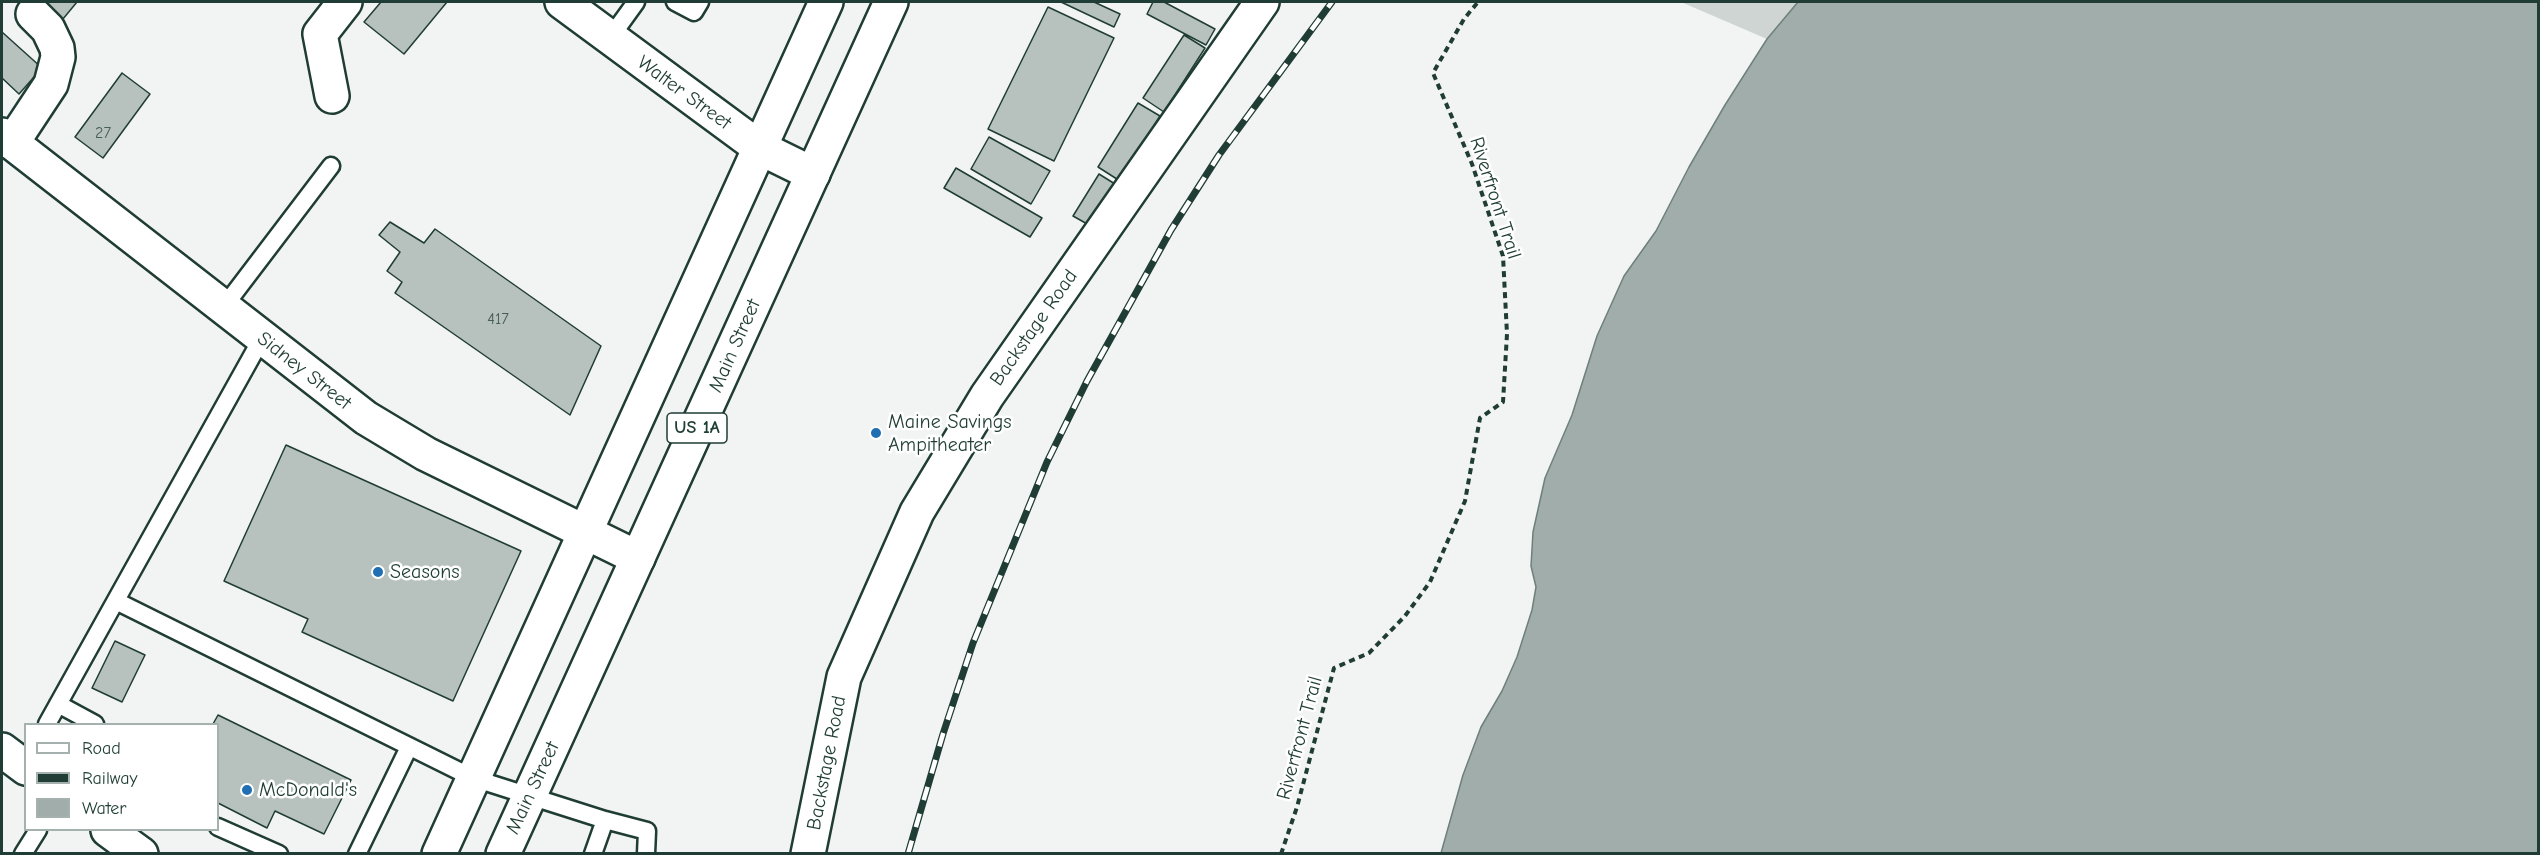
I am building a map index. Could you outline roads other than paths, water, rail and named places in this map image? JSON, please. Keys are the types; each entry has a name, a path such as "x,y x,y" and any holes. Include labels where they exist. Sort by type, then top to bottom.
{"street":[{"path":"332,96 320,34 345,2"},
{"name":"Walter Street","path":"562,2 760,148 813,174"},
{"name":"US 1A","path":"439,854 826,2"},
{"name":"Main Street","path":"503,854 891,2"},
{"name":"Backstage Road","path":"808,854 844,677 917,512 987,396 1262,2"},
{"path":"7,139 51,84 58,57 57,48 48,29 33,14"},
{"name":"Sidney Street","path":"7,139 339,398 395,436 426,454 638,558"},
{"path":"2,750 24,766"},
{"path":"109,831 141,854"}],"lane":[{"path":"610,38 636,2"},
{"path":"675,2 694,12 700,2"},
{"path":"223,308 332,166"},
{"path":"48,723 262,338"},
{"path":"116,602 473,778 647,831 646,854"},
{"path":"58,704 93,723"},
{"path":"357,854 409,747"},
{"path":"593,854 605,820"},
{"path":"219,827 279,854"},
{"path":"23,854 37,831"}],"water":[{"path":"1798,2 2538,2 2538,853 1441,853 1463,775 1481,727 1502,691 1517,657 1532,610 1536,587 1531,566 1533,532 1545,478 1572,415 1597,336 1624,276 1656,231 1725,105 1767,39"}],"railway":[{"path":"908,854 943,734 973,643 1047,462 1087,381 1171,230 1219,155 1332,2"}],"place":[{"name":"Maine Savings Ampitheater","path":"876,433"},
{"name":"Seasons","path":"378,572"},
{"name":"McDonald's","path":"247,790"}]}
